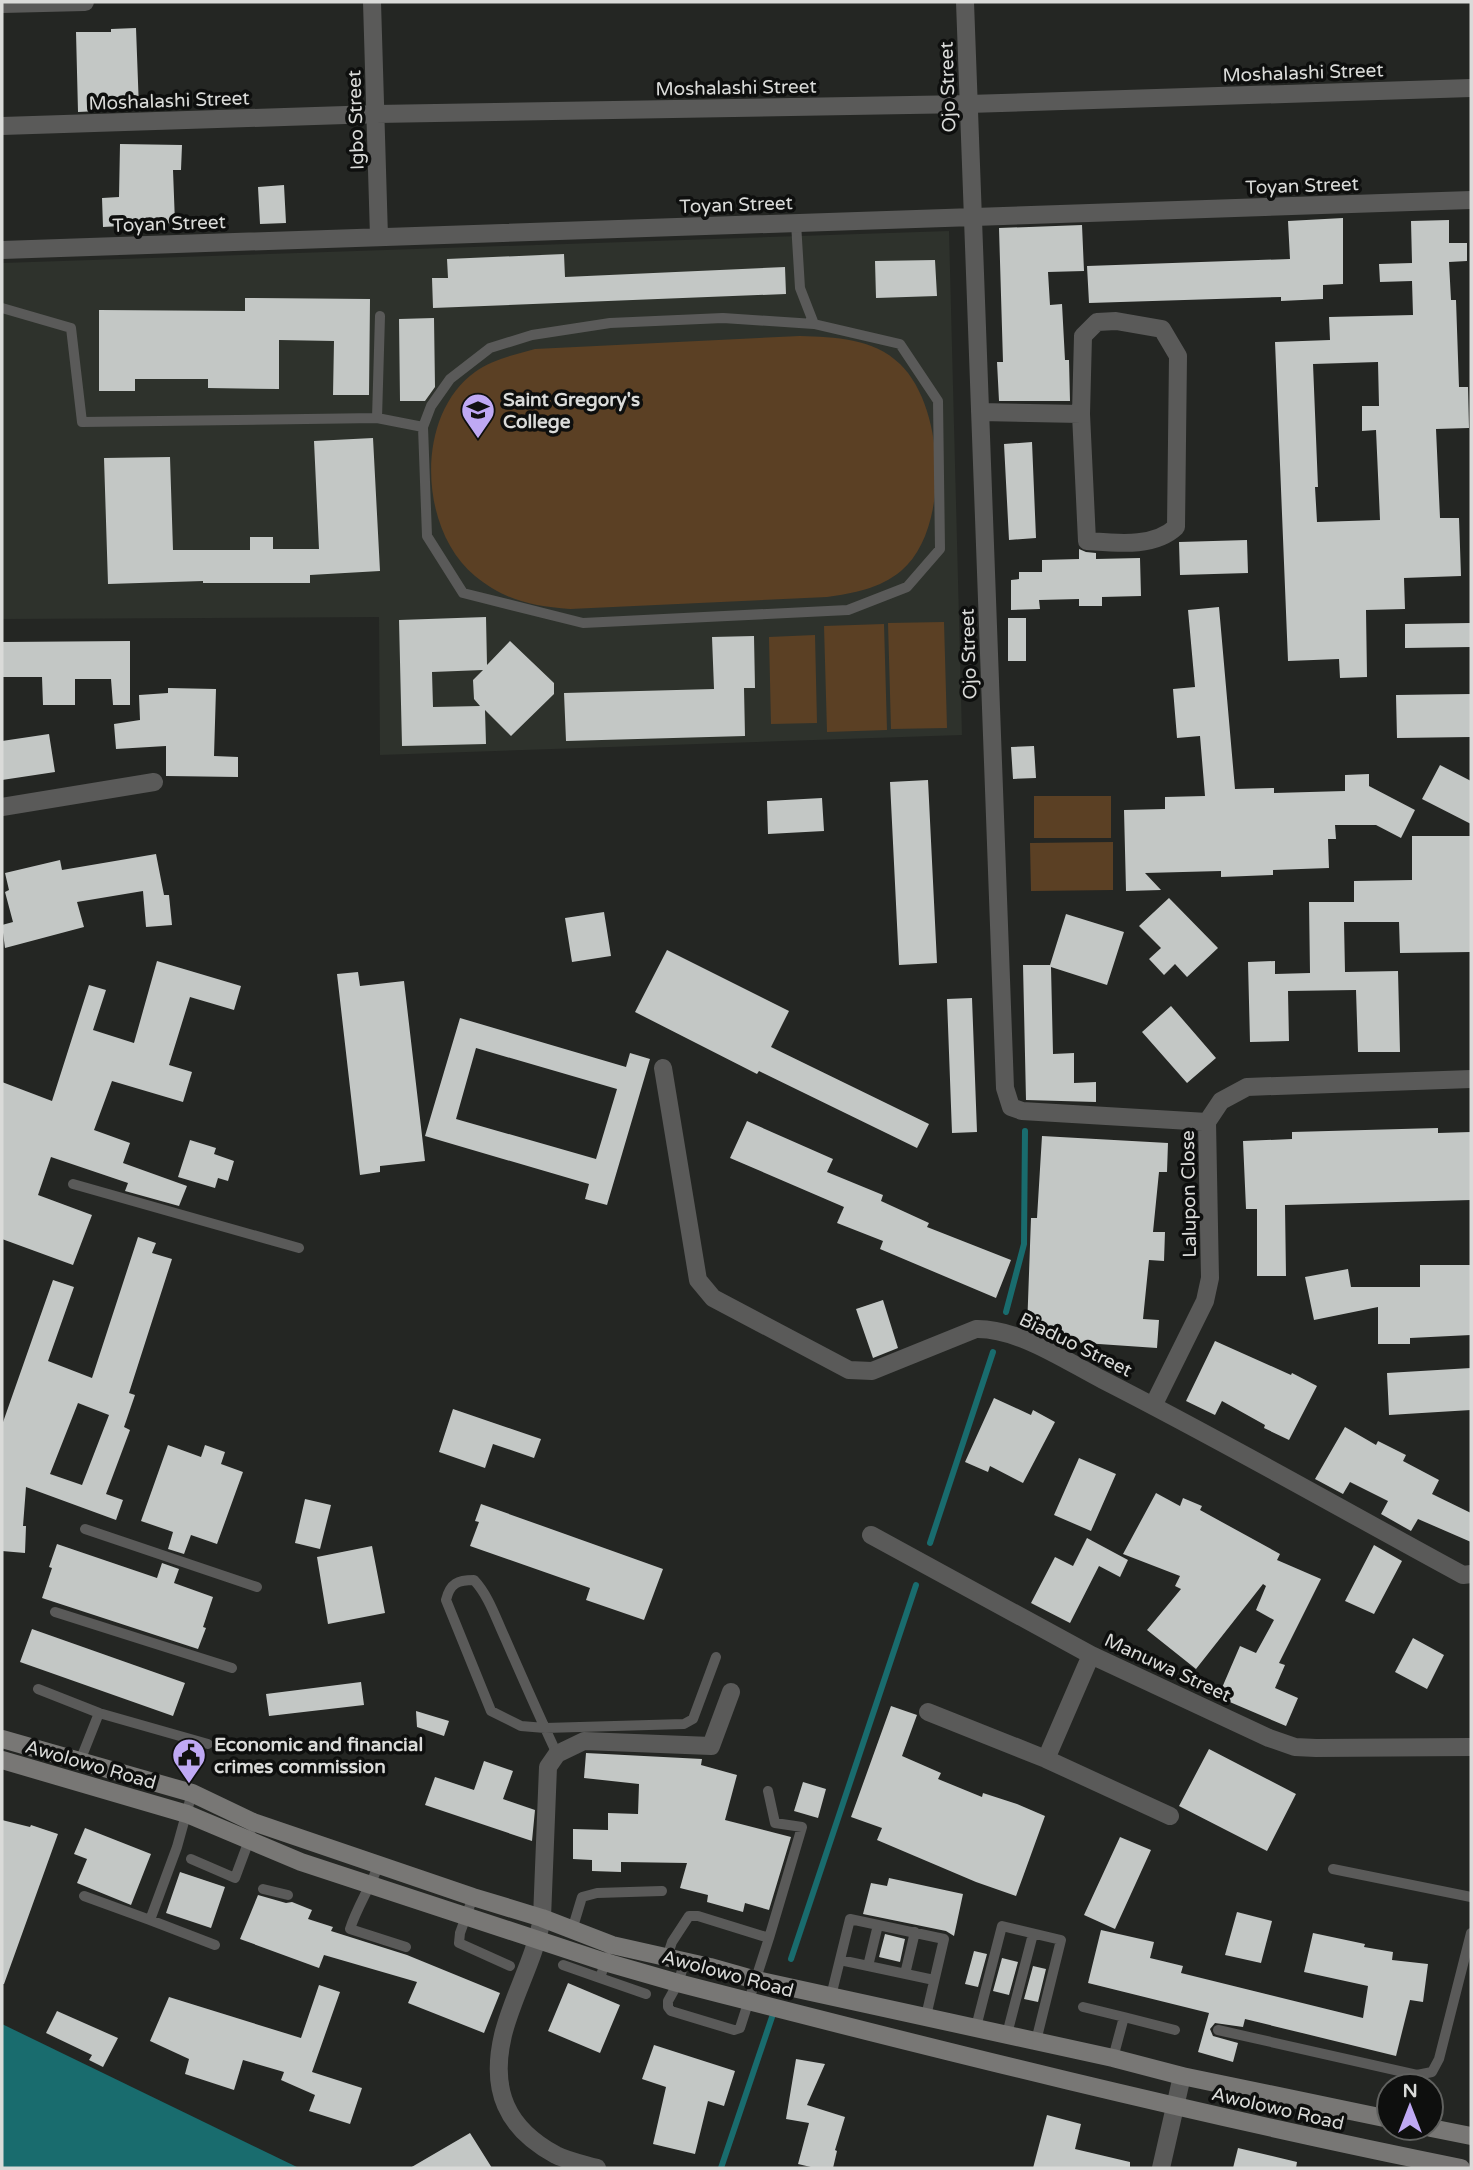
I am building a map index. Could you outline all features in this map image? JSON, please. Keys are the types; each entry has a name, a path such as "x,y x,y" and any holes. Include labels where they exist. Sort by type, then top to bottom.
{"main road":[{"name":"Awolowo Road","path":"2,1739 192,1793 253,1822 473,1898 542,1918 572,1930 606,1961 667,1956 756,1980 1114,2058 1182,2077 1375,2116"},
{"name":"Awolowo Road","path":"2,1760 187,1814 301,1861 678,1983 1175,2107 1461,2168"},
{"path":"1445,2131 1471,2136"}],"street":[{"path":"2,4 85,2"},
{"name":"Igbo Street","path":"372,2 379,237"},
{"name":"Ojo Street","path":"965,2 1005,1088 1011,1107 1023,1111 1207,1122"},
{"name":"Moshalashi Street","path":"2,126 376,114 968,104 1471,88"},
{"name":"Toyan Street","path":"2,250 1471,200"},
{"path":"1115,321 1161,329 1178,356 1176,527 1165,537 1119,543 1087,541 1081,414 1083,336 1097,322 1115,321"},
{"path":"980,412 1081,414"},
{"path":"2,807 162,782"},
{"name":"Biaduo Street","path":"663,1068 698,1280 713,1298 849,1370 872,1371 976,1329 991,1329 1016,1336 1153,1406 1463,1575 1471,1574"},
{"name":"Lalupon Close","path":"1153,1406 1205,1301 1210,1278 1207,1122 1221,1101 1247,1087 1471,1079"},
{"name":"Manuwa Street","path":"871,1535 1091,1655 1269,1738 1295,1747 1471,1746"},
{"path":"1046,1759 1091,1655"},
{"path":"597,2168 558,2156 530,2138 511,2119 501,2095 498,2068 503,2034 538,1939 542,1918 548,1767 557,1754 584,1741 711,1746 731,1692"},
{"path":"928,1712 1046,1759 1170,1816"},
{"path":"1161,2168 1182,2077"}],"lane":[{"path":"796,223 800,288 814,324"},
{"path":"2,308 71,328 82,422 377,418 423,427"},
{"path":"377,418 380,316"},
{"path":"723,318 814,324 900,344 938,401 940,549 907,587 848,610 583,623 463,593 427,537 423,427 431,406 450,379 490,348 532,335 610,323 723,318"},
{"path":"73,1184 299,1248"},
{"path":"85,1529 257,1587"},
{"path":"557,1754 545,1728 481,1587 474,1580 454,1583 446,1600 491,1711 521,1726 545,1728 684,1724 692,1719 716,1657"},
{"path":"55,1612 232,1668"},
{"path":"38,1689 99,1713 208,1744"},
{"path":"80,1761 99,1713"},
{"path":"685,1961 678,1983 668,2001 671,2011 734,2031 740,2028 802,1827 775,1823 768,1791"},
{"path":"150,1920 192,1793"},
{"path":"191,1860 234,1878 250,1841 253,1822"},
{"path":"378,1866 371,1884 356,1908 350,1929 406,1947"},
{"path":"1333,1869 1471,1897"},
{"path":"263,1889 288,1895"},
{"path":"572,1930 582,1897 662,1891"},
{"path":"84,1896 215,1945"},
{"path":"473,1898 459,1943 510,1966"},
{"path":"667,1956 672,1942 690,1916 698,1916 769,1938"},
{"path":"831,1996 850,1919 915,1932 944,1939 926,2016"},
{"path":"868,1966 878,1925"},
{"path":"976,2027 1002,1926 1061,1940 1036,2041"},
{"path":"905,1974 915,1932"},
{"path":"1218,2031 1417,2075 1432,2072 1439,2059 1471,1933"},
{"path":"1007,2035 1032,1934"},
{"path":"840,1960 934,1980"},
{"path":"563,1965 606,1961 646,1993"},
{"path":"1083,2007 1175,2030"},
{"path":"1114,2058 1124,2017"}],"shaded area":[{"name":"Saint Gregory's College","path":"949,231 962,735 380,755 379,617 2,619 2,263"},
{"path":"800,336 853,341 889,355 900,364 915,384 926,409 933,437 935,498 928,527 917,552 893,577 866,589 827,597 570,609 531,604 509,597 475,576 456,556 443,531 434,503 431,473 433,444 441,416 455,392 475,372 504,358 535,349"},
{"path":"944,622 947,728 891,729 888,623"},
{"path":"884,624 887,730 827,732 824,626"},
{"path":"815,635 817,723 771,724 769,637"},
{"path":"1034,796 1111,796 1111,838 1034,838"},
{"path":"1113,842 1113,890 1031,891 1030,843"}],"water":[{"path":"2,2024 299,2168 2,2168"}],"building":[{"path":"136,28 139,109 78,112 76,32 111,32 111,29"},
{"path":"120,144 182,145 181,170 173,170 175,223 103,227 102,198 119,197"},
{"path":"284,185 286,223 260,224 258,187"},
{"path":"1343,218 1343,284 1323,285 1323,299 1281,301 1281,297 1089,303 1087,266 1290,259 1288,221"},
{"path":"1449,220 1449,243 1467,243 1467,261 1449,262 1451,300 1456,300 1459,387 1468,387 1469,428 1436,429 1440,518 1459,518 1461,576 1404,578 1405,609 1366,610 1367,677 1340,678 1339,659 1288,661 1275,342 1330,340 1329,317 1413,315 1412,281 1380,282 1379,264 1412,263 1411,221","holes":["1378,362 1379,406 1362,406 1362,431 1376,430 1380,520 1317,522 1313,364"]},
{"path":"1082,225 1084,271 1048,272 1050,305 1062,304 1065,360 1069,360 1070,401 999,401 997,362 1003,362 999,228"},
{"path":"564,254 565,277 785,267 786,294 433,308 432,278 448,278 447,259"},
{"path":"935,260 937,296 876,298 875,261"},
{"path":"245,298 370,299 369,395 333,395 334,341 279,340 279,389 208,388 208,379 135,379 135,391 99,391 99,310 245,311"},
{"path":"434,318 435,387 425,401 400,401 399,319"},
{"path":"373,438 380,571 310,575 310,583 203,581 108,584 104,458 170,457 173,550 250,550 250,537 273,537 273,549 319,549 314,441"},
{"path":"1032,442 1036,538 1009,540 1004,444"},
{"path":"1247,540 1248,573 1180,575 1179,542"},
{"path":"1079,549 1096,553 1096,559 1140,558 1141,596 1102,597 1102,606 1079,606 1079,599 1039,600 1040,609 1011,610 1011,580 1019,579 1019,572 1042,572 1042,560 1079,559"},
{"path":"1219,607 1235,789 1274,788 1274,793 1345,791 1345,775 1369,774 1369,786 1415,810 1401,838 1376,825 1335,825 1336,839 1328,839 1329,868 1273,870 1273,875 1221,877 1221,871 1145,873 1161,890 1126,891 1124,810 1165,809 1165,797 1205,796 1200,736 1177,738 1173,689 1195,687 1188,610"},
{"path":"486,617 487,665 510,641 554,683 554,694 511,736 485,710 486,744 402,746 399,620","holes":["483,670 473,680 474,699 480,706 433,707 432,672"]},
{"path":"1008,618 1026,618 1026,661 1008,661"},
{"path":"1471,623 1471,647 1405,648 1405,624"},
{"path":"754,636 755,688 744,688 745,736 566,741 564,693 714,689 712,637"},
{"path":"130,641 130,705 113,705 111,679 75,679 75,705 43,705 42,677 2,677 2,642"},
{"path":"168,688 216,689 214,756 238,757 238,777 166,776 166,746 116,749 114,724 140,720 139,695 168,693"},
{"path":"1471,694 1471,737 1397,738 1396,695"},
{"path":"49,734 55,772 2,780 2,741"},
{"path":"1034,746 1036,778 1013,779 1011,747"},
{"path":"1440,765 1471,781 1471,824 1422,799"},
{"path":"928,780 937,963 899,965 890,782"},
{"path":"822,798 824,831 768,834 767,801"},
{"path":"1412,836 1471,836 1471,952 1400,953 1399,922 1344,922 1345,972 1398,971 1400,1052 1358,1052 1356,990 1288,991 1289,1041 1250,1042 1248,962 1275,961 1275,974 1310,973 1309,902 1354,902 1354,881 1412,880"},
{"path":"156,854 164,895 169,895 172,925 146,927 143,891 77,902 84,927 5,948 2,925 13,922 5,892 9,890 5,873 60,860 62,870"},
{"path":"1169,898 1218,948 1187,977 1175,964 1164,975 1149,959 1161,948 1139,926"},
{"path":"604,912 611,956 572,962 565,918"},
{"path":"1066,914 1124,932 1107,985 1051,967 1053,1054 1074,1053 1074,1083 1096,1082 1096,1102 1026,1100 1023,965 1050,965"},
{"path":"667,950 789,1011 771,1047 929,1124 917,1148 759,1071 757,1074 635,1012"},
{"path":"157,961 241,986 234,1010 190,997 169,1065 192,1072 183,1102 112,1081 94,1130 130,1143 123,1163 187,1186 179,1206 125,1191 128,1183 51,1157 38,1195 92,1215 73,1265 2,1239 2,1082 52,1101 89,985 106,990 93,1030 134,1043"},
{"path":"358,972 360,986 404,981 425,1161 380,1166 380,1172 360,1175 337,974"},
{"path":"972,998 977,1132 952,1133 947,999"},
{"path":"1171,1006 1216,1058 1187,1083 1142,1032"},
{"path":"460,1018 626,1067 630,1053 650,1059 607,1205 585,1199 589,1184 425,1136","holes":["476,1048 617,1089 596,1159 456,1119"]},
{"path":"747,1121 833,1159 827,1172 883,1195 881,1201 929,1223 927,1227 1011,1260 996,1298 880,1249 883,1241 837,1223 844,1207 730,1158"},
{"path":"1438,1128 1438,1133 1471,1132 1471,1200 1285,1205 1286,1276 1257,1276 1257,1209 1246,1209 1243,1141 1292,1139 1292,1132"},
{"path":"1042,1136 1168,1143 1167,1172 1159,1172 1153,1232 1165,1232 1164,1261 1149,1260 1143,1319 1159,1320 1157,1348 1055,1341 1053,1337 1027,1329 1031,1218 1037,1218"},
{"path":"190,1140 216,1148 214,1154 234,1161 228,1181 218,1178 215,1188 178,1177"},
{"path":"138,1237 156,1243 152,1253 172,1259 129,1393 135,1395 124,1427 130,1430 106,1494 123,1500 116,1520 26,1487 23,1526 26,1526 25,1553 2,1551 2,1425 53,1280 74,1287 48,1361 92,1378","holes":["78,1403 109,1415 82,1485 50,1474"]},
{"path":"1420,1265 1471,1265 1471,1335 1410,1338 1410,1344 1378,1344 1378,1307 1314,1320 1305,1277 1348,1269 1351,1287 1420,1287"},
{"path":"883,1300 898,1348 873,1358 856,1309"},
{"path":"1215,1341 1317,1386 1289,1440 1264,1428 1265,1425 1222,1401 1215,1415 1186,1401"},
{"path":"1471,1368 1471,1410 1389,1415 1387,1373"},
{"path":"994,1398 1031,1415 1033,1410 1055,1422 1023,1483 990,1466 988,1472 965,1462"},
{"path":"453,1409 541,1439 534,1458 493,1444 485,1468 439,1452"},
{"path":"1345,1427 1376,1445 1378,1441 1406,1455 1403,1461 1439,1480 1432,1494 1471,1513 1471,1542 1418,1519 1411,1531 1381,1514 1388,1501 1350,1482 1343,1494 1315,1479"},
{"path":"168,1445 201,1457 205,1445 225,1452 221,1464 243,1472 217,1544 191,1535 184,1554 168,1549 173,1532 141,1521"},
{"path":"1079,1458 1116,1474 1091,1531 1054,1515"},
{"path":"1156,1493 1180,1506 1183,1498 1202,1506 1200,1510 1280,1554 1277,1560 1321,1579 1279,1663 1285,1665 1275,1688 1298,1698 1286,1726 1218,1697 1240,1646 1256,1653 1274,1620 1256,1610 1266,1586 1263,1584 1196,1669 1147,1630 1181,1589 1175,1586 1180,1576 1123,1554"},
{"path":"305,1499 331,1505 320,1549 295,1543"},
{"path":"481,1504 663,1569 644,1620 586,1600 590,1588 470,1546 479,1522 475,1521"},
{"path":"1087,1538 1128,1560 1120,1577 1099,1566 1070,1623 1031,1603 1055,1557 1073,1566"},
{"path":"57,1544 157,1578 162,1563 179,1569 174,1583 213,1597 198,1649 42,1598"},
{"path":"1374,1545 1402,1561 1374,1614 1345,1601"},
{"path":"372,1546 385,1613 328,1624 317,1557"},
{"path":"32,1629 185,1683 173,1716 20,1662"},
{"path":"1413,1638 1444,1655 1427,1689 1395,1672"},
{"path":"361,1682 364,1705 269,1716 266,1694"},
{"path":"891,1706 917,1715 902,1756 941,1773 938,1779 982,1797 983,1793 1045,1816 1016,1896 877,1840 882,1828 851,1817"},
{"path":"416,1711 449,1721 444,1736 417,1727"},
{"path":"1209,1749 1296,1794 1267,1851 1179,1806"},
{"path":"586,1753 702,1759 701,1765 737,1775 725,1820 791,1837 769,1910 745,1903 743,1912 707,1902 708,1895 680,1888 687,1863 621,1862 621,1872 592,1871 592,1860 573,1859 573,1829 608,1830 608,1813 638,1814 639,1784 584,1778"},
{"path":"484,1761 513,1771 503,1799 535,1810 532,1841 425,1805 435,1777 474,1790"},
{"path":"803,1782 826,1789 818,1818 794,1811"},
{"path":"2,1820 30,1827 31,1825 58,1834 4,1984 2,1984"},
{"path":"85,1828 151,1854 131,1905 77,1883 87,1859 74,1854"},
{"path":"1120,1837 1151,1850 1115,1929 1084,1915"},
{"path":"180,1872 225,1887 211,1928 166,1913"},
{"path":"889,1878 963,1894 954,1936 946,1931 863,1914 871,1883 887,1886"},
{"path":"258,1895 286,1903 292,1902 312,1910 308,1919 333,1927 331,1931 407,1955 500,1993 484,2033 408,2003 417,1982 324,1955 319,1968 240,1939"},
{"path":"1237,1912 1272,1921 1261,1963 1225,1955"},
{"path":"1101,1930 1154,1942 1150,1958 1183,1966 1181,1973 1363,2018 1368,1986 1304,1972 1313,1933 1365,1944 1364,1947 1393,1952 1392,1960 1428,1964 1423,2002 1410,2000 1396,2056 1245,2019 1243,2027 1215,2023 1210,2029 1213,2036 1238,2043 1233,2062 1198,2052 1209,2013 1088,1983"},
{"path":"885,1934 905,1939 900,1962 879,1957"},
{"path":"974,1951 987,1954 978,1987 965,1984"},
{"path":"1002,1958 1018,1962 1009,1995 993,1991"},
{"path":"1033,1966 1046,1969 1038,2002 1024,1999"},
{"path":"568,1983 620,2005 600,2053 548,2031"},
{"path":"319,1985 340,1992 312,2072 362,2088 350,2124 309,2111 315,2095 281,2080 284,2072 243,2060 234,2090 185,2074 189,2059 150,2041 169,1997 301,2038"},
{"path":"57,2011 118,2038 103,2067 89,2060 92,2055 46,2033"},
{"path":"654,2045 735,2071 724,2106 708,2101 695,2154 653,2144 666,2087 642,2079"},
{"path":"796,2059 825,2064 807,2105 845,2117 835,2150 833,2168 798,2164 809,2123 786,2119"},
{"path":"1047,2115 1081,2124 1075,2149 1130,2162 1130,2168 1033,2168"},
{"path":"470,2133 492,2168 410,2168"},
{"path":"1238,2148 1297,2162 1296,2168 1233,2168"}],"waterway":[{"path":"1006,1312 1024,1244 1025,1131"},
{"path":"930,1543 993,1352"},
{"path":"791,1959 916,1585"},
{"path":"721,2168 772,2017"}],"place":[{"name":"Saint Gregory's College","path":"478,440"},
{"name":"Economic and financial crimes commission","path":"189,1785"}]}
